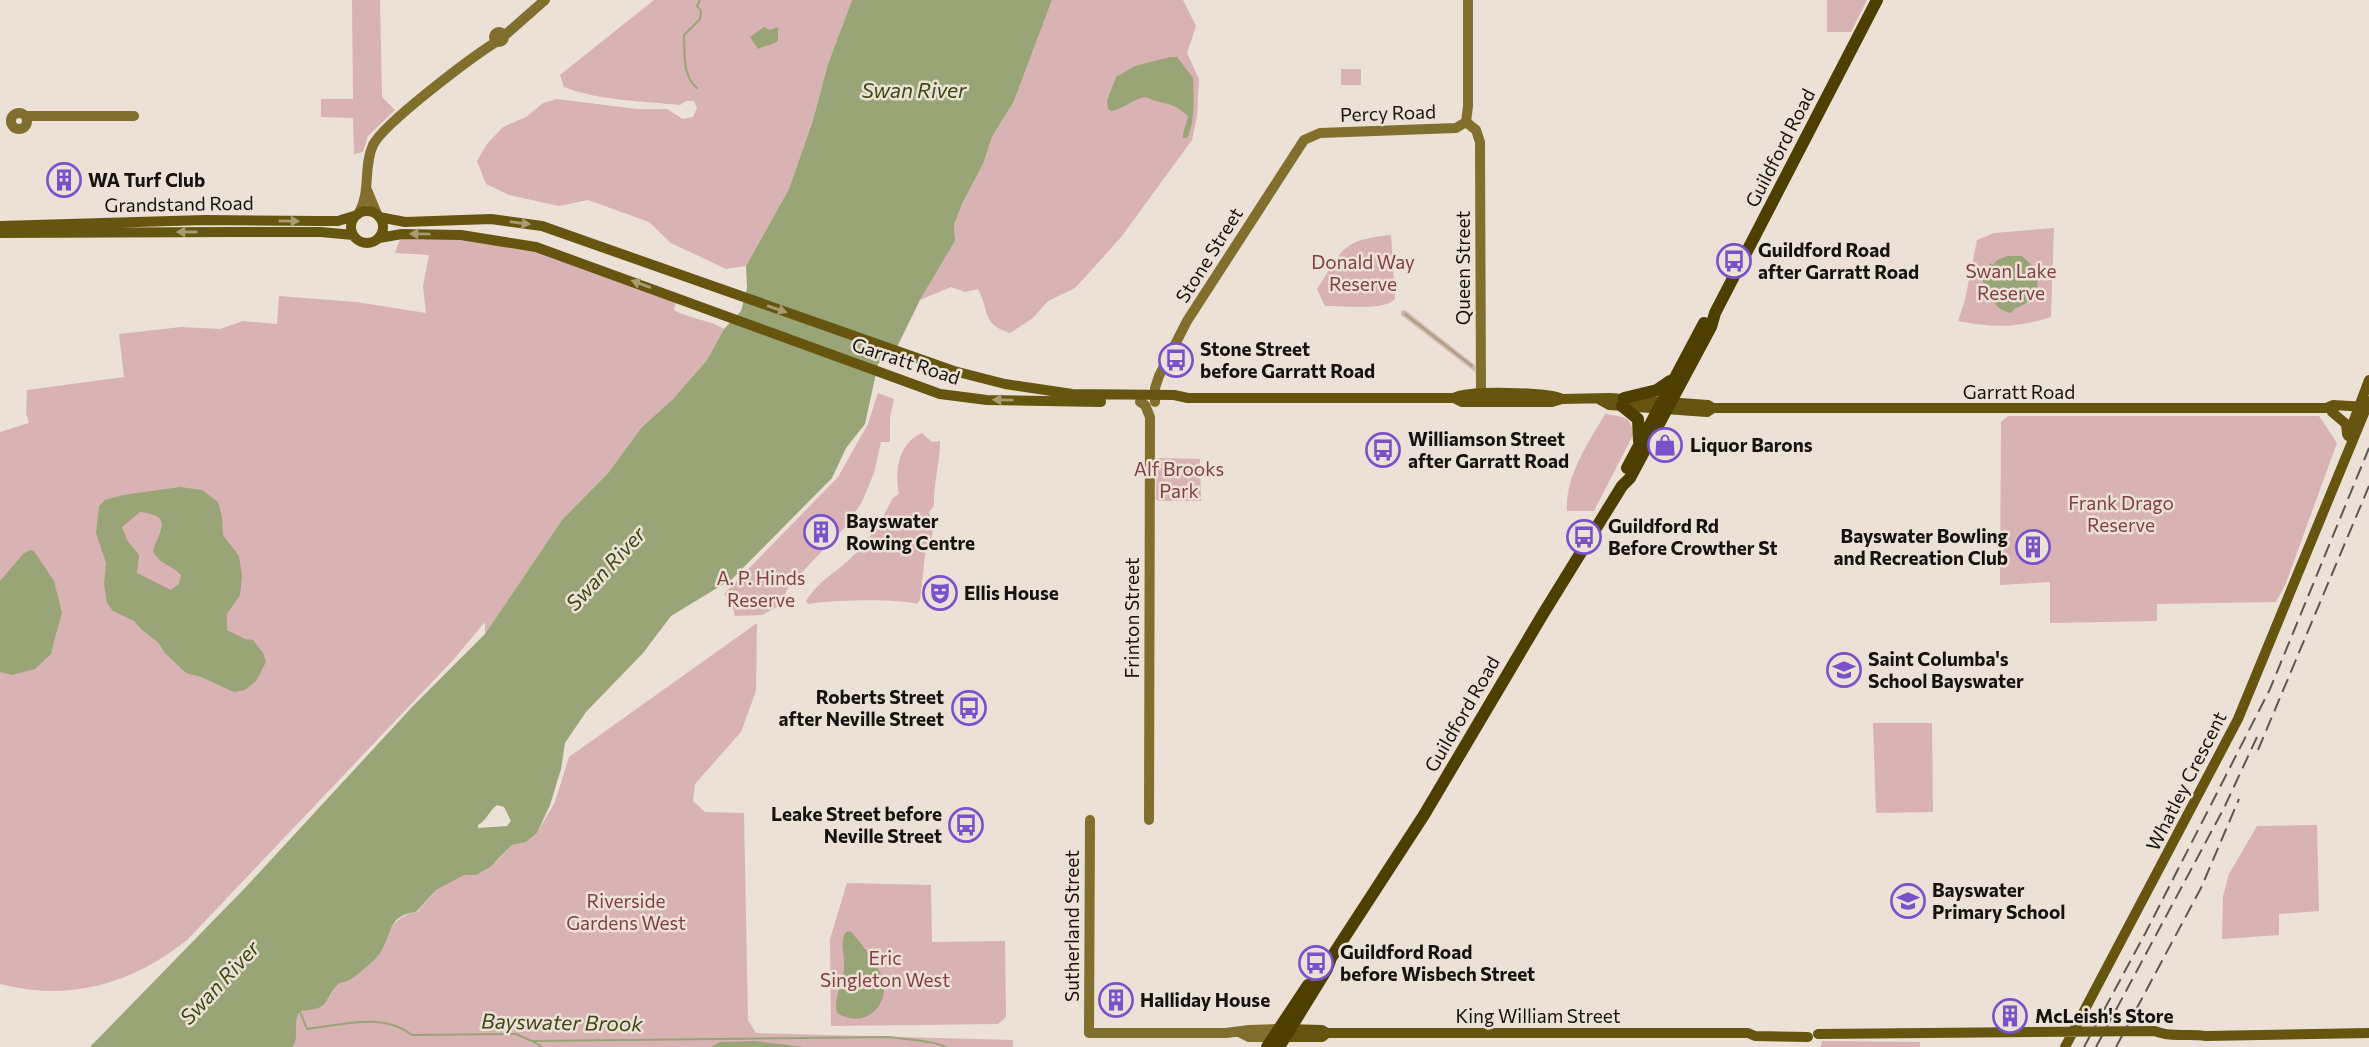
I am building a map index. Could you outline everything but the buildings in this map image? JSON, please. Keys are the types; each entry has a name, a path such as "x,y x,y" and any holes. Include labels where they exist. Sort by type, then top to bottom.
{"highway":[{"name":"Guildford Road","path":"1279,1038 1308,1001 1331,958 1430,805 1516,659 1622,486 1630,478 1665,406 1674,377 1704,324 1714,313 1877,0"},
{"name":"Guildford Road","path":"1622,486 1622,478 1639,444 1665,406 1711,327 1714,313"},
{"path":"1639,444 1638,419 1623,402 1657,390 1674,377"},
{"name":"Guildford Road","path":"1279,1038 1321,965 1331,958"}],"main road":[{"path":"368,211 378,216 383,228 379,238 371,243 364,243 353,235 351,225 358,214 368,211"},
{"name":"Grandstand Road","path":"0,226 205,220 338,221 358,214"},
{"name":"Garratt Road","path":"378,216 405,222 491,219 542,226 966,375 1024,387 1072,394 1158,399 1454,398 1462,402 1552,402 1562,399"},
{"name":"Grandstand Road","path":"0,233 321,232 353,235"},
{"name":"Garratt Road","path":"379,238 402,234 461,235 510,242 558,254 957,398 1140,402 1158,399"},
{"name":"Whatley Crescent","path":"2070,1038 2238,719 2328,503 2363,408 2369,380"},
{"name":"Garratt Road","path":"1454,398 1460,394 1548,394 1562,399 1665,406 1708,405 1713,408 2329,410 2333,405 2363,408"},
{"name":"Whatley Crescent","path":"2318,522 2321,506 2346,440 2363,408"},
{"path":"2329,410 2346,424 2346,440"},
{"path":"1308,1001 1306,1020 1314,1029"},
{"name":"King William Street","path":"1279,1038 1314,1029 1327,1033 1748,1033 1755,1036 2057,1031 2070,1038"},
{"name":"King William Street","path":"1279,1038 1322,1037 1327,1033"},
{"name":"King William Street","path":"1993,1033 2004,1036 2070,1038"},
{"path":"2070,1038 2151,1037 2161,1034 2247,1036 2269,1033 2369,1033"}],"street":[{"path":"358,214 367,190 373,145 380,136 429,92 545,0"},
{"path":"1464,123 1467,102 1468,0"},
{"path":"0,124 12,120 19,113 26,120 134,120"},
{"path":"0,117 12,120"},
{"name":"Percy Road","path":"1310,136 1320,133 1456,128 1464,123"},
{"name":"Queen Street","path":"1464,123 1480,142 1481,394"},
{"name":"Stone Street","path":"1158,399 1159,376 1187,321 1297,148 1310,136"},
{"path":"367,190 378,216"},
{"path":"1150,417 1158,399"},
{"path":"1140,402 1145,405 1150,417"},
{"name":"Frinton Street","path":"1149,820 1150,417"},
{"name":"Sutherland Street","path":"1089,1033 1090,820"},
{"name":"King William Street","path":"1089,1033 1241,1033 1249,1037 1279,1038"}],"green space":[{"path":"352,0 380,0 382,97 395,110 368,136 363,152 354,154 353,118 321,117 321,99 353,99"},
{"path":"654,0 852,0 828,64 813,120 789,189 746,266 726,269 671,243 649,222 588,200 559,206 509,195 486,184 477,161 487,144 503,127 526,117 543,103 557,99 637,109 667,109 683,119 693,117 697,108 694,101 686,101 680,105 592,95 564,87 560,75"},
{"path":"1052,0 1183,0 1196,26 1187,53 1199,79 1197,116 1192,140 1122,236 1075,288 1048,301 1033,318 1010,333 990,321 978,289 965,292 951,287 920,300 955,241 954,225 962,204 983,164 992,137 1014,101"},
{"path":"1827,0 1867,0 1851,32 1827,32"},
{"path":"1341,69 1361,69 1361,85 1341,85"},
{"name":"Swan Lake Reserve","path":"2054,228 2051,317 2005,326 1958,321 1977,240 1994,233"},
{"path":"402,234 510,242 677,297 674,310 724,329 707,360 673,399 641,428 609,472 562,520 485,634 485,622 454,659 187,940 144,968 99,985 51,991 0,984 0,432 29,423 26,413 27,390 124,377 119,334 181,327 220,329 243,321 277,324 279,296 356,302 426,313 423,286 429,255 395,253"},
{"name":"Donald Way Reserve","path":"1391,235 1395,299 1390,303 1373,306 1325,306 1317,289 1345,249 1362,240"},
{"path":"1405,310 1475,365 1475,372 1401,315 1401,311"},
{"name":"A. P. Hinds Reserve","path":"878,393 894,399 890,417 890,442 881,442 874,473 862,502 845,527 789,586 779,606 762,615 735,616 732,604 724,594 838,477 868,424"},
{"path":"1605,414 1628,420 1633,435 1594,511 1567,511 1567,498 1574,473"},
{"name":"Frank Drago Reserve","path":"2008,416 2319,416 2337,443 2286,583 2276,602 2157,604 2157,621 2050,623 2050,582 2000,585 2001,422"},
{"path":"922,433 932,442 940,441 934,506 929,512 932,534 926,547 920,600 917,604 863,600 808,604 806,601 816,588 862,546 893,498 899,494 897,476 903,450"},
{"name":"Alf Brooks Park","path":"1157,458 1200,459 1201,501 1156,499"},
{"name":"Riverside Gardens West","path":"757,623 756,691 741,732 695,784 693,801 705,812 744,813 748,1020 756,1033 1013,1040 1013,1047 293,1047 300,1011 326,1002 339,982 384,947 388,934 399,919 417,912 436,890 464,874 476,875 499,859 512,845 526,842 537,833 555,802 569,757"},
{"path":"1873,723 1932,723 1933,812 1876,813"},
{"path":"2317,825 2319,911 2279,914 2279,935 2222,939 2223,896 2229,874 2257,826"},
{"name":"Eric Singleton West","path":"847,883 931,885 932,942 1005,941 1006,1017 998,1024 831,1026 830,939"},
{"path":"1822,1041 1920,1042 1920,1047 1821,1047"}],"water":[{"name":"Swan River","path":"852,0 1052,0 1014,101 992,137 983,164 962,204 954,225 955,241 920,300 898,345 878,364 865,424 846,448 832,478 732,579 671,616 643,653 586,712 565,743 561,769 550,805 537,833 526,842 512,845 490,867 476,875 464,875 436,890 416,912 396,921 382,950 371,963 352,979 339,983 321,1006 300,1011 293,1047 90,1047 244,889 413,706 485,634 562,520 609,472 641,428 673,399 707,360 724,329 741,311 747,288 746,266 789,189 813,120 828,64","holes":["497,805 504,807 511,821 507,826 478,828"]},
{"path":"764,27 770,30 778,27 778,41 758,49 750,37"},
{"path":"1177,57 1193,78 1193,118 1187,138 1183,136 1188,116 1172,105 1146,97 1116,110 1108,109 1107,101 1116,77 1135,66"},
{"path":"2007,256 2022,256 2037,270 2038,277 2031,299 2011,313 1996,304 1982,280 1990,263 1993,265"},
{"path":"180,487 202,490 218,502 223,535 239,556 242,576 240,595 227,614 227,630 253,640 266,662 256,681 245,690 234,692 186,673 165,653 158,642 134,621 113,611 107,603 104,584 106,563 96,533 99,506 105,500","holes":["140,512 158,517 162,525 153,551 159,559 181,575 179,584 171,590 137,573 139,555 127,540 122,527"]},
{"path":"34,551 54,581 62,613 51,654 35,669 12,675 0,672 0,581 23,554"},
{"path":"850,931 870,955 884,982 884,992 877,1009 855,1019 837,1013 836,1007 844,972 843,941 846,932"},
{"path":"754,1041 804,1047 711,1047 720,1042"}],"waterway":[{"path":"697,88 687,71 684,35 700,19 701,11 697,6 700,0"},
{"path":"1405,314 1472,366"},
{"name":"Bayswater Brook","path":"299,1009 307,1029 375,1022 401,1028 412,1035 516,1034 532,1041 890,1037 946,1047"},
{"name":"Bayswater Brook","path":"534,1042 542,1047"}],"railway":[{"path":"2084,1047 2270,689 2369,448"},
{"path":"2258,750 2369,486"},
{"path":"2096,1047 2224,808 2257,737"},
{"path":"2116,1047 2201,888 2239,799"}],"place":[{"name":"WA Turf Club","path":"64,180"},
{"name":"Guildford Road after Garratt Road","path":"1734,261"},
{"name":"Stone Street before Garratt Road","path":"1176,360"},
{"name":"Liquor Barons","path":"1665,445"},
{"name":"Williamson Street after Garratt Road","path":"1383,450"},
{"name":"Bayswater Rowing Centre","path":"821,532"},
{"name":"Guildford Rd Before Crowther St","path":"1584,537"},
{"name":"Bayswater Bowling and Recreation Club","path":"2033,547"},
{"name":"Ellis House","path":"940,593"},
{"name":"Saint Columba's School Bayswater","path":"1844,670"},
{"name":"Roberts Street after Neville Street","path":"969,708"},
{"name":"Leake Street before Neville Street","path":"966,825"},
{"name":"Bayswater Primary School","path":"1908,901"},
{"name":"Guildford Road before Wisbech Street","path":"1316,963"},
{"name":"Halliday House","path":"1116,1000"},
{"name":"McLeish's Store","path":"2010,1016"}]}
